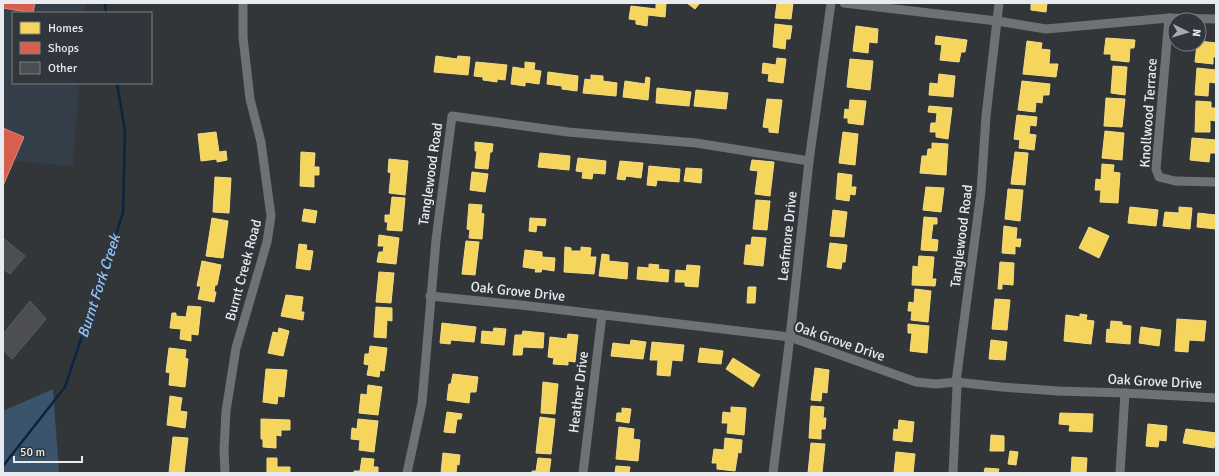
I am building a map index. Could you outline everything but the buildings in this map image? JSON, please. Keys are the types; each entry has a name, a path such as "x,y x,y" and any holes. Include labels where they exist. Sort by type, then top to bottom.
{"street":[{"name":"Burnt Creek Road","path":"225,473 224,450 226,411 236,348 267,242 272,216 261,142 250,99 243,37 243,3"},
{"name":"Leafmore Drive","path":"773,473 790,337 809,161 831,3"},
{"path":"844,3 997,20 1046,29 1167,18"},
{"name":"Tanglewood Road","path":"953,473 956,382 981,192 986,116 999,3"},
{"name":"Knollwood Terrace","path":"1167,41 1156,169 1159,177 1175,181 1216,182"},
{"name":"Tanglewood Road","path":"407,473 422,403 430,296 452,116 568,132 696,143 809,161"},
{"name":"Oak Grove Drive","path":"430,296 790,337 916,382 936,384 956,382 1050,390 1216,398"},
{"name":"Heather Drive","path":"583,473 602,315"},
{"path":"1120,473 1125,393"}],"shaded area":[{"path":"3,3 86,3 85,12 12,12 12,84 79,84 73,166 3,160"},
{"path":"53,389 59,473 3,473 3,411"}],"waterway":[{"name":"Burnt Fork Creek","path":"105,3 106,12"},
{"name":"Burnt Fork Creek","path":"3,466 65,387 123,213 125,131 117,84"}]}
